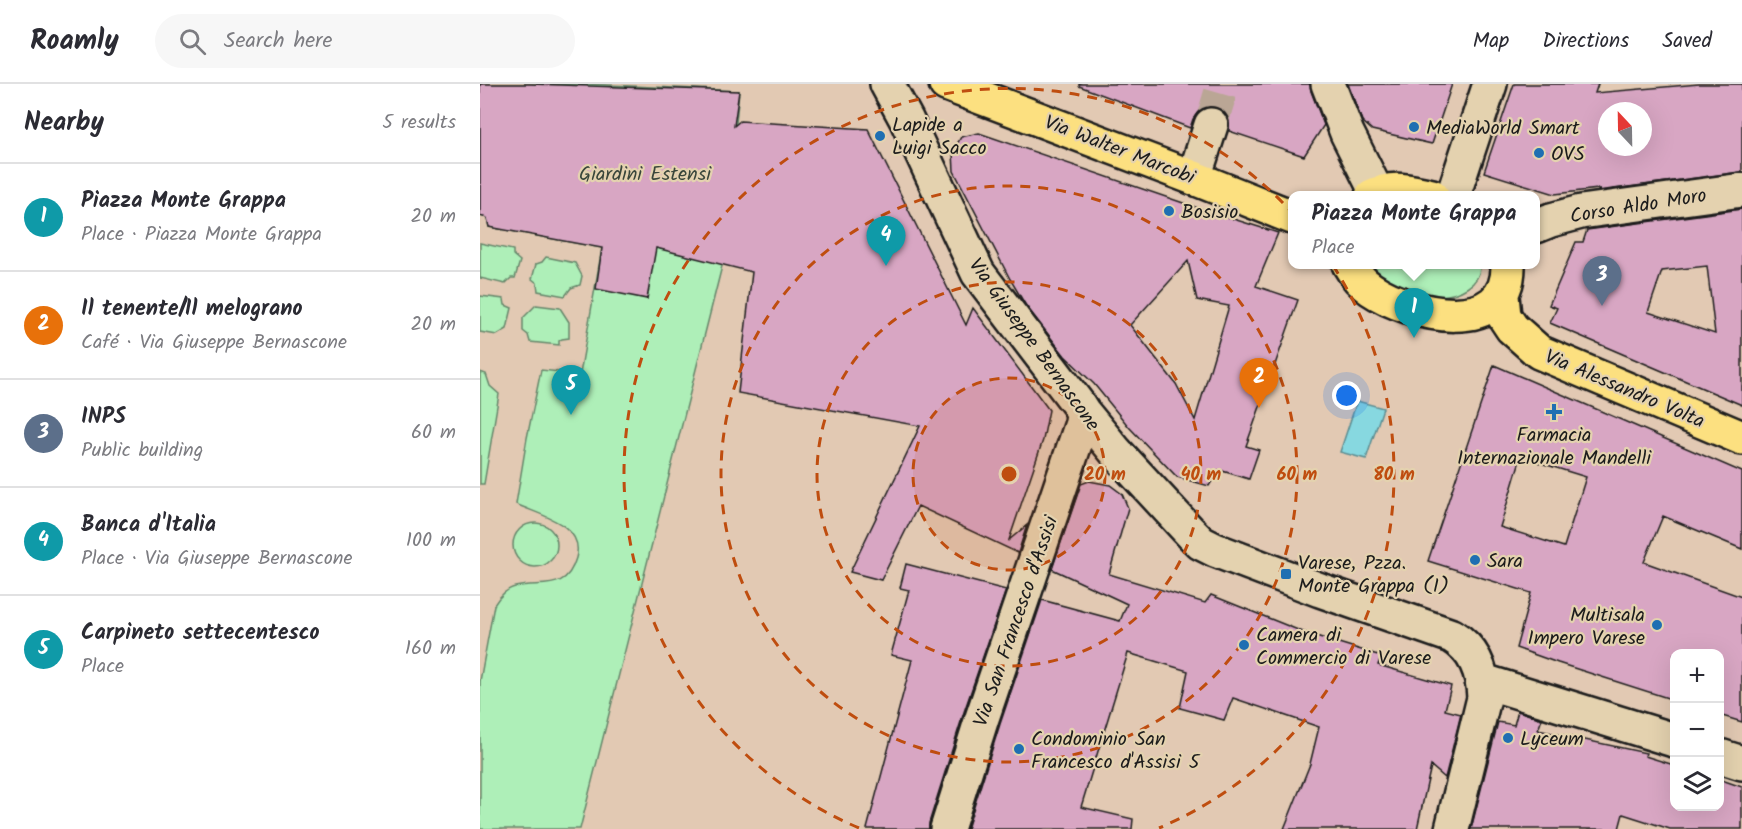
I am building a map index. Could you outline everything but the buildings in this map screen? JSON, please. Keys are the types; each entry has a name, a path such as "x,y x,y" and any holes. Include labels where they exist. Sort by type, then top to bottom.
{"main road":[{"name":"Via Walter Marcobi","path":"946,84 1196,174 1288,203"},
{"name":"Via Walter Marcobi","path":"973,84 1196,174 1288,215"},
{"path":"1352,269 1368,287 1382,296 1406,306 1440,314 1457,315 1476,312 1493,304 1505,280"},
{"name":"Via Alessandro Volta","path":"1505,280 1504,316 1512,328 1539,352 1742,438"}],"street":[{"name":"Via Giuseppe Bernascone","path":"887,84 906,119 978,273 1083,412 1178,520 1202,543 1215,550 1452,636 1468,648 1474,656 1483,681"},
{"path":"1328,84 1374,191"},
{"path":"1454,191 1490,84"},
{"path":"1196,174 1211,125"},
{"name":"Corso Aldo Moro","path":"1540,224 1581,212 1742,190"},
{"name":"Via San Francesco d'Assisi","path":"946,829 1083,419 1083,412"},
{"name":"Via Giuseppe Bernascone","path":"1071,452 1102,458 1130,467"},
{"path":"1452,829 1484,698 1483,681 1670,739"},
{"path":"1722,757 1742,764"}],"green space":[{"name":"Giardini Estensi","path":"480,84 588,84 739,91 723,262 580,829 480,829 480,681 494,605 503,594 512,588 560,581 572,569 576,558 577,546 574,537 567,529 558,522 516,504 541,370 580,374 602,248 489,227 487,218 480,216"},
{"path":"480,243 513,250 513,255 520,261 515,278 511,278 505,284 480,278"},
{"path":"546,257 575,263 582,276 580,285 571,288 565,296 538,291 537,283 532,279 536,264 542,262"},
{"path":"1372,269 1480,269 1477,278 1467,288 1454,294 1440,296 1408,291 1382,278"},
{"path":"480,296 504,299 505,305 512,308 507,329 497,335 480,332"},
{"path":"536,305 560,308 569,322 569,338 559,341 559,345 530,342 528,335 523,331 523,318"},
{"path":"480,372 486,374 490,386 499,394 484,484 480,484"},
{"path":"535,523 550,530 557,545 550,560 535,567 520,560 513,545 520,530"}],"water":[{"path":"1357,401 1383,408 1366,459 1340,452"}],"tunnel":[{"path":"1211,125 1223,84"}],"place":[{"name":"MediaWorld Smart","path":"1414,127"},
{"name":"Lapide a Luigi Sacco","path":"880,136"},
{"name":"OVS","path":"1539,153"},
{"name":"Bosisio","path":"1169,211"},
{"name":"Banca d'Italia","path":"886,266"},
{"name":"INPS","path":"1602,306"},
{"name":"Piazza Monte Grappa","path":"1414,338"},
{"name":"Il tenente/Il melograno","path":"1259,408"},
{"name":"Farmacia Internazionale Mandelli","path":"1554,412"},
{"name":"Carpineto settecentesco","path":"571,415"},
{"name":"Sara","path":"1475,560"},
{"name":"Varese, Pzza. Monte Grappa (I)","path":"1286,574"},
{"name":"Multisala Impero Varese","path":"1657,625"},
{"name":"Camera di Commercio di Varese","path":"1244,645"},
{"name":"Lyceum","path":"1508,738"},
{"name":"Condominio San Francesco d'Assisi 5","path":"1019,749"}]}
